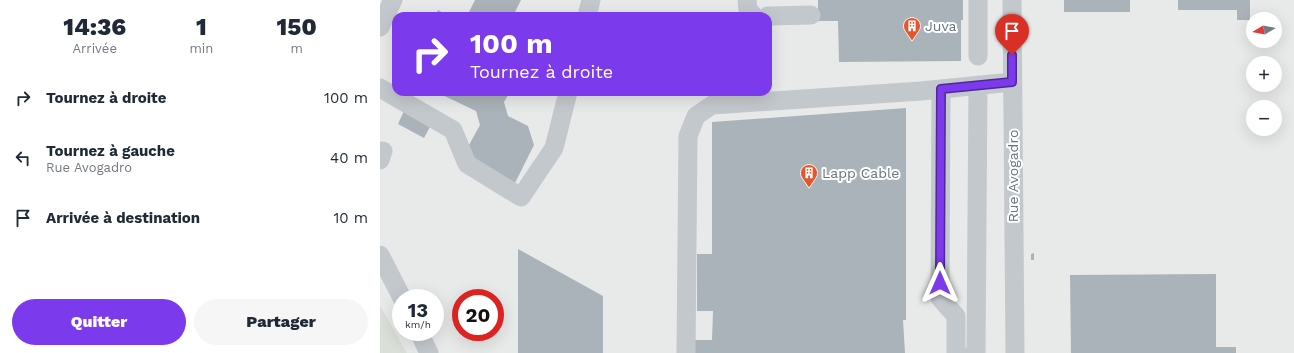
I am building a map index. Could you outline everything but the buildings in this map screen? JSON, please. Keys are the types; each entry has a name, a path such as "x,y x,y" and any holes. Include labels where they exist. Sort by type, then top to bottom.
{"street":[{"path":"380,26 393,0"},
{"path":"588,12 591,0"},
{"path":"747,0 748,10 750,12"},
{"path":"978,0 978,56"},
{"name":"Rue Avogadro","path":"1012,0 1015,353"},
{"path":"772,16 811,15"},
{"path":"686,353 688,136 696,116 712,105 941,89 1012,82"},
{"path":"974,353 976,352 978,85"},
{"path":"380,88 392,95"},
{"path":"941,89 940,298 956,316 956,353"},
{"path":"394,96 453,130 467,164 521,197 554,148 567,96"},
{"path":"380,255 397,289"},
{"path":"423,341 429,353"}],"shaded area":[{"path":"380,0 1294,0 1294,353 407,353 400,341 444,341 444,289 392,289 392,326 380,305"},
{"path":"380,305 392,326 392,341 400,341 407,353 380,353"}],"place":[{"name":"Juva","path":"912,41"},
{"name":"Lapp Cable","path":"809,188"}],"route":[{"path":"940,283 941,89 1012,82 1012,55"}]}
